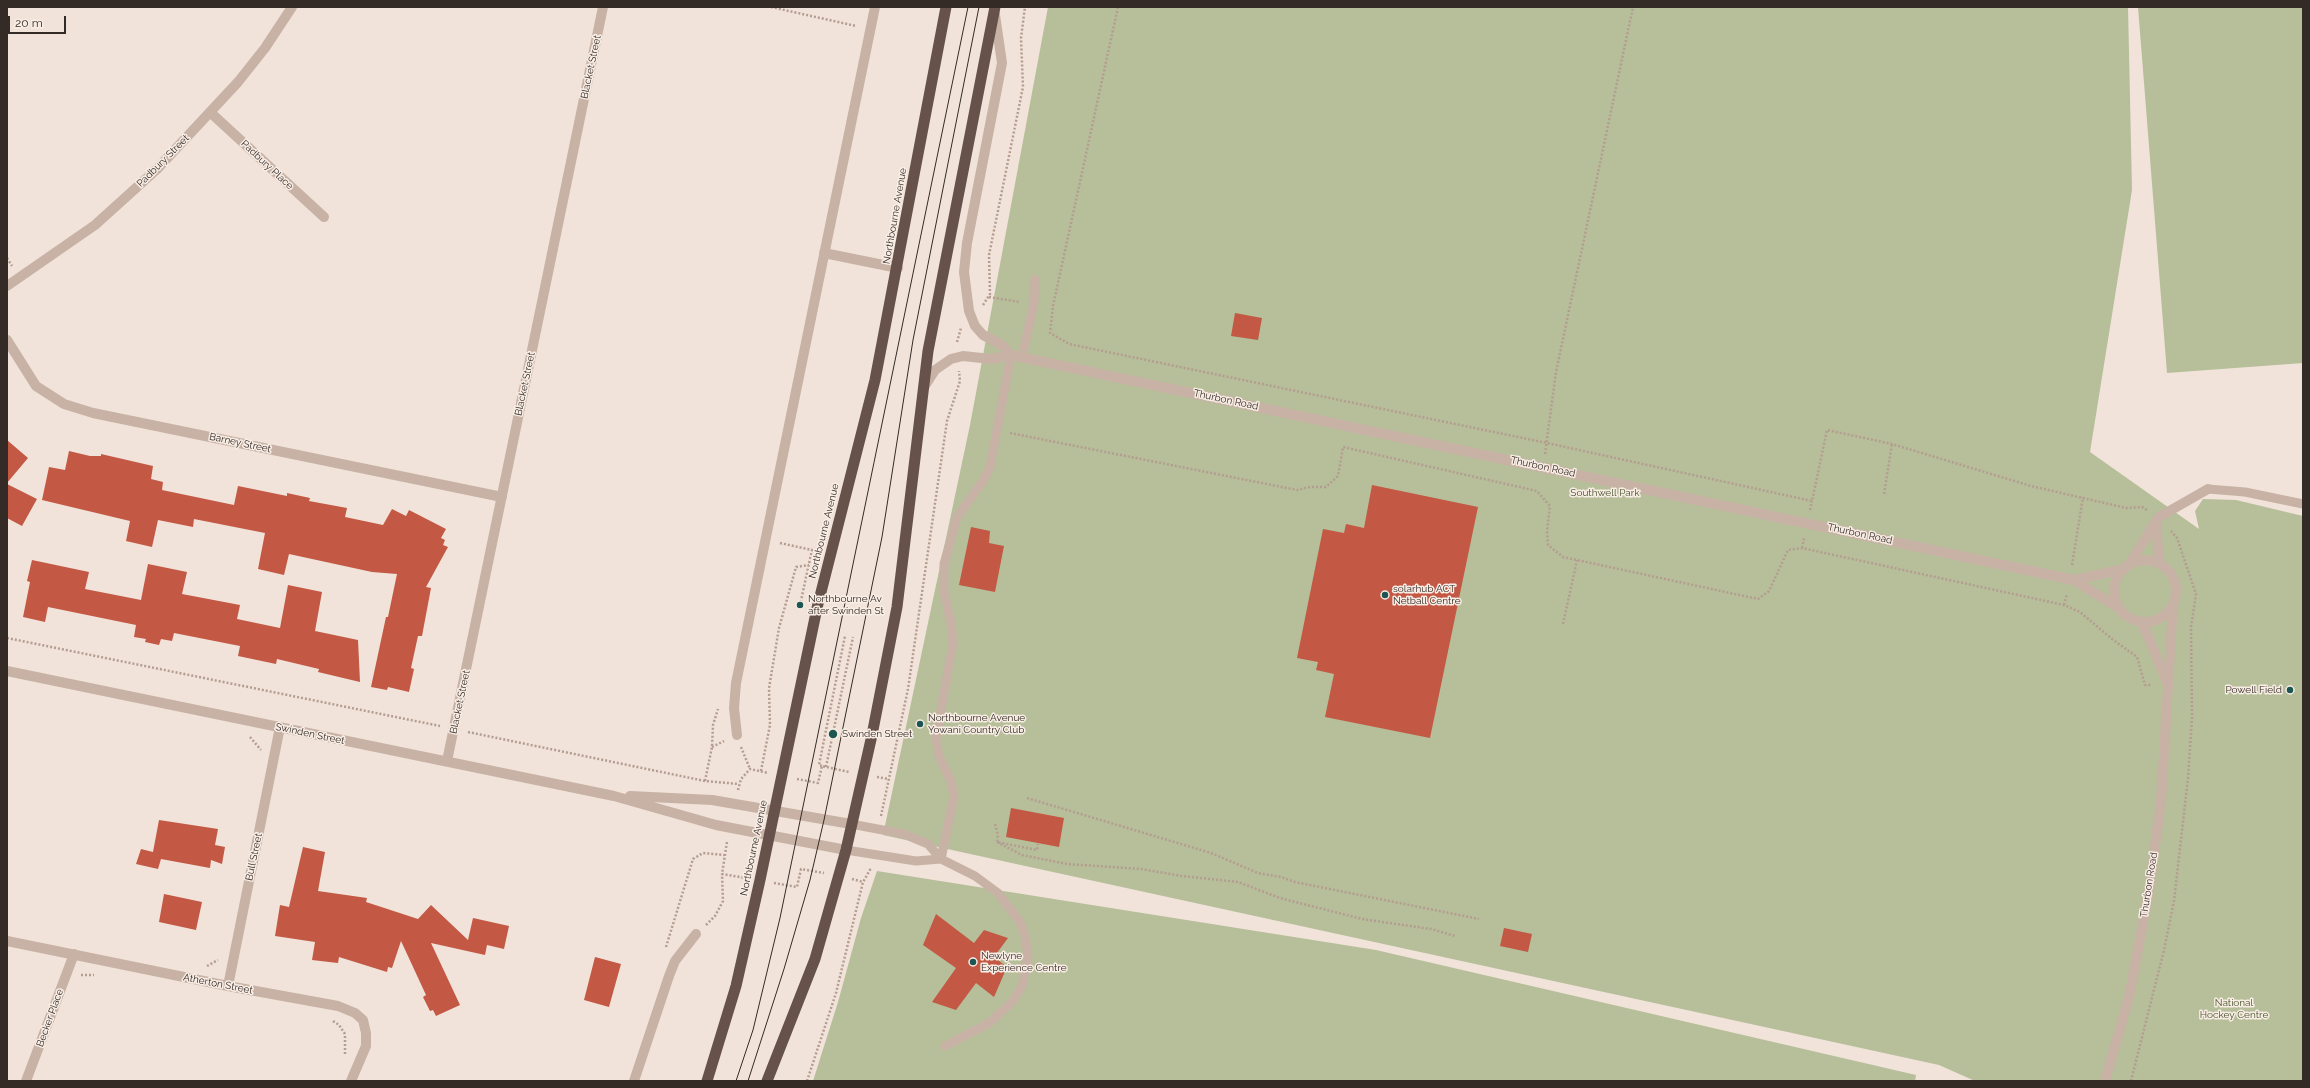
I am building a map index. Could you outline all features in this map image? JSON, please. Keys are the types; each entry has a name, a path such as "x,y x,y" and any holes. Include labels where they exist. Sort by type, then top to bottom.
{"highway":[{"name":"Northbourne Avenue","path":"707,1081 736,986 770,835 817,608 875,380 898,268 946,7"},
{"path":"768,1081 815,959 846,850 897,607 907,537 922,390 938,293 995,10"}],"street":[{"name":"Padbury Street","path":"7,286 95,225 157,169 211,113 265,48 292,7"},
{"name":"Blacket Street","path":"447,761 603,7"},
{"path":"737,735 734,708 736,684 875,7"},
{"path":"995,10 1002,63 964,258 964,282 970,317 978,330 1002,345 1011,355"},
{"name":"Padbury Place","path":"211,113 324,217"},
{"path":"824,253 898,268"},
{"name":"Barney Street","path":"7,340 36,386 64,404 93,413 502,497"},
{"name":"Thurbon Road","path":"922,390 935,370 947,360 963,356 991,359 1011,355 2072,580 2120,609 2130,618 2142,622 2169,686"},
{"path":"2120,609 2115,598 2115,585 2158,517 2208,489"},
{"path":"2156,521 2160,564"},
{"name":"Thurbon Road","path":"2072,580 2127,567 2144,560 2160,564 2170,572 2176,585 2173,605 2161,801 2149,891 2129,997 2105,1081"},
{"path":"2142,622 2157,620 2169,611 2173,605"},
{"name":"Swinden Street","path":"7,671 614,796 716,825 846,850"},
{"name":"Bull Street","path":"228,986 280,728"},
{"name":"Swinden Street","path":"614,796 712,800 851,824"},
{"path":"634,1081 675,961 696,934"},
{"name":"Atherton Street","path":"7,941 228,986 338,1006 355,1013 363,1020 366,1046 351,1081"},
{"name":"Becker Place","path":"26,1081 74,954"}],"lane":[{"path":"1022,357 1034,303 1035,279"},
{"path":"941,859 954,796 951,780 939,756 936,738 953,644 952,628 944,592 944,564 957,517 988,472 1011,355"},
{"path":"2208,489 2245,492 2303,504"},
{"path":"851,824 879,828 914,838 932,848 941,859 987,884 1007,902 1020,922 1025,936 1028,956 1022,986 1013,1001 989,1023 945,1046"},
{"path":"846,850 916,861 941,859"}],"path":[{"path":"771,7 859,26"},
{"path":"989,297 991,288 989,255 1023,87 1021,38 1025,7"},
{"path":"1118,7 1055,299 1050,333 1069,344 1547,443 1812,500 1827,430 1892,444 2031,486 2126,508 2142,507"},
{"path":"1547,443 1556,372 1633,7"},
{"path":"7,269 18,262"},
{"path":"889,779 914,653 946,434 960,381 959,370"},
{"path":"997,430 1297,490 1310,487 1326,487 1338,476 1343,447 1351,448 1536,491 1550,506 1547,531 1548,545 1563,557 1758,599 1769,591 1788,550 1802,548 2064,605 2080,612 2112,639 2137,656 2145,685"},
{"path":"1884,494 1892,444"},
{"path":"2064,605 2072,580 2083,497"},
{"path":"2131,1081 2166,943 2180,854 2187,785 2192,718 2191,627 2196,594 2177,538"},
{"path":"765,539 812,550 800,605"},
{"path":"1563,624 1577,560"},
{"path":"761,771 770,725 769,688 779,628 796,567 809,565"},
{"path":"845,636 819,765 824,766 853,638"},
{"path":"7,638 705,781 739,784"},
{"path":"245,735 256,743 262,755"},
{"path":"737,735 750,769"},
{"path":"1027,798 1211,853 1258,873 1479,919"},
{"path":"995,824 998,835 997,842"},
{"path":"997,842 1037,850 1038,844"},
{"path":"997,842 1022,854 1067,864 1141,869 1182,876 1238,882 1280,898 1362,919 1431,929 1455,936"},
{"path":"696,934 720,909 724,894 722,874"},
{"path":"807,1081 836,993 863,882"},
{"path":"206,967 212,965 222,954"},
{"path":"66,974 90,976 96,974"},
{"path":"329,1019 339,1025 345,1034 345,1056 342,1062"}],"green space":[{"name":"Southwell Park","path":"1048,7 2128,7 2132,190 2090,452 2199,529 2195,511 2203,499 2236,500 2303,516 2303,1081 1975,1081 1939,1065 883,835 970,425"},
{"path":"2138,7 2303,7 2303,363 2167,373"},
{"path":"877,871 1376,950 1916,1075 1915,1081 813,1081 838,1002 861,918"}],"building":[{"path":"1235,313 1262,318 1258,340 1231,336"},
{"path":"7,440 28,458 7,483"},
{"path":"69,451 90,456 101,456 101,454 153,466 151,479 163,482 162,490 234,505 238,486 287,496 287,493 310,498 309,501 347,508 345,517 383,525 392,509 406,516 409,510 446,529 441,538 445,540 443,545 448,547 426,587 431,588 422,636 418,636 411,668 414,669 409,692 388,687 387,690 371,687 397,574 372,572 289,554 284,575 258,569 265,533 194,519 193,527 158,520 152,547 126,541 130,521 42,500 49,467 65,470"},
{"path":"7,484 37,499 22,526 7,518"},
{"name":"solarhub ACT Netball Centre","path":"1372,485 1478,507 1430,738 1325,717 1334,674 1316,670 1318,662 1297,658 1323,529 1344,533 1346,524 1364,528"},
{"path":"971,527 990,531 989,543 1004,546 995,592 959,585"},
{"path":"32,560 89,572 85,589 141,600 148,564 187,572 182,594 240,605 237,619 280,628 288,585 322,592 315,631 358,640 360,682 318,672 319,669 277,659 276,664 238,656 240,646 174,633 172,641 161,639 159,645 145,642 146,639 134,637 136,625 48,607 45,622 23,617 30,582 27,581"},
{"path":"1011,808 1064,818 1059,847 1006,837"},
{"path":"159,820 218,829 215,845 225,847 222,864 211,860 210,868 161,859 158,869 136,864 141,849 153,852"},
{"path":"303,847 325,852 318,891 367,898 366,902 418,919 431,905 468,940 473,918 509,926 504,949 487,945 485,955 431,943 460,1005 436,1016 433,1010 430,1011 423,997 426,995 401,941 392,968 388,967 387,972 339,957 338,963 312,960 315,942 275,936 280,905 289,907"},
{"path":"164,894 202,902 196,930 159,922"},
{"name":"Newlyne Experience Centre","path":"936,914 974,943 984,930 1008,938 994,957 1007,967 994,997 976,983 956,1010 932,1002 956,968 923,945"},
{"path":"1504,928 1532,934 1528,952 1500,946"},
{"path":"595,957 621,964 609,1007 584,1000"}],"tram line":[{"path":"736,1081 753,1030 780,918 968,7"},
{"path":"748,1081 784,969 810,880 824,820 882,537 913,340 979,7"}],"place":[{"name":"solarhub ACT Netball Centre","path":"1385,595"},
{"name":"Northbourne Av after Swinden St","path":"800,605"},
{"name":"Powell Field","path":"2290,690"},
{"name":"Northbourne Avenue Yowani Country Club","path":"920,724"},
{"name":"Swinden Street","path":"833,734"},
{"name":"Newlyne Experience Centre","path":"973,962"}],"park label":[{"name":"National Hockey Centre","path":"2234,1008"}]}
